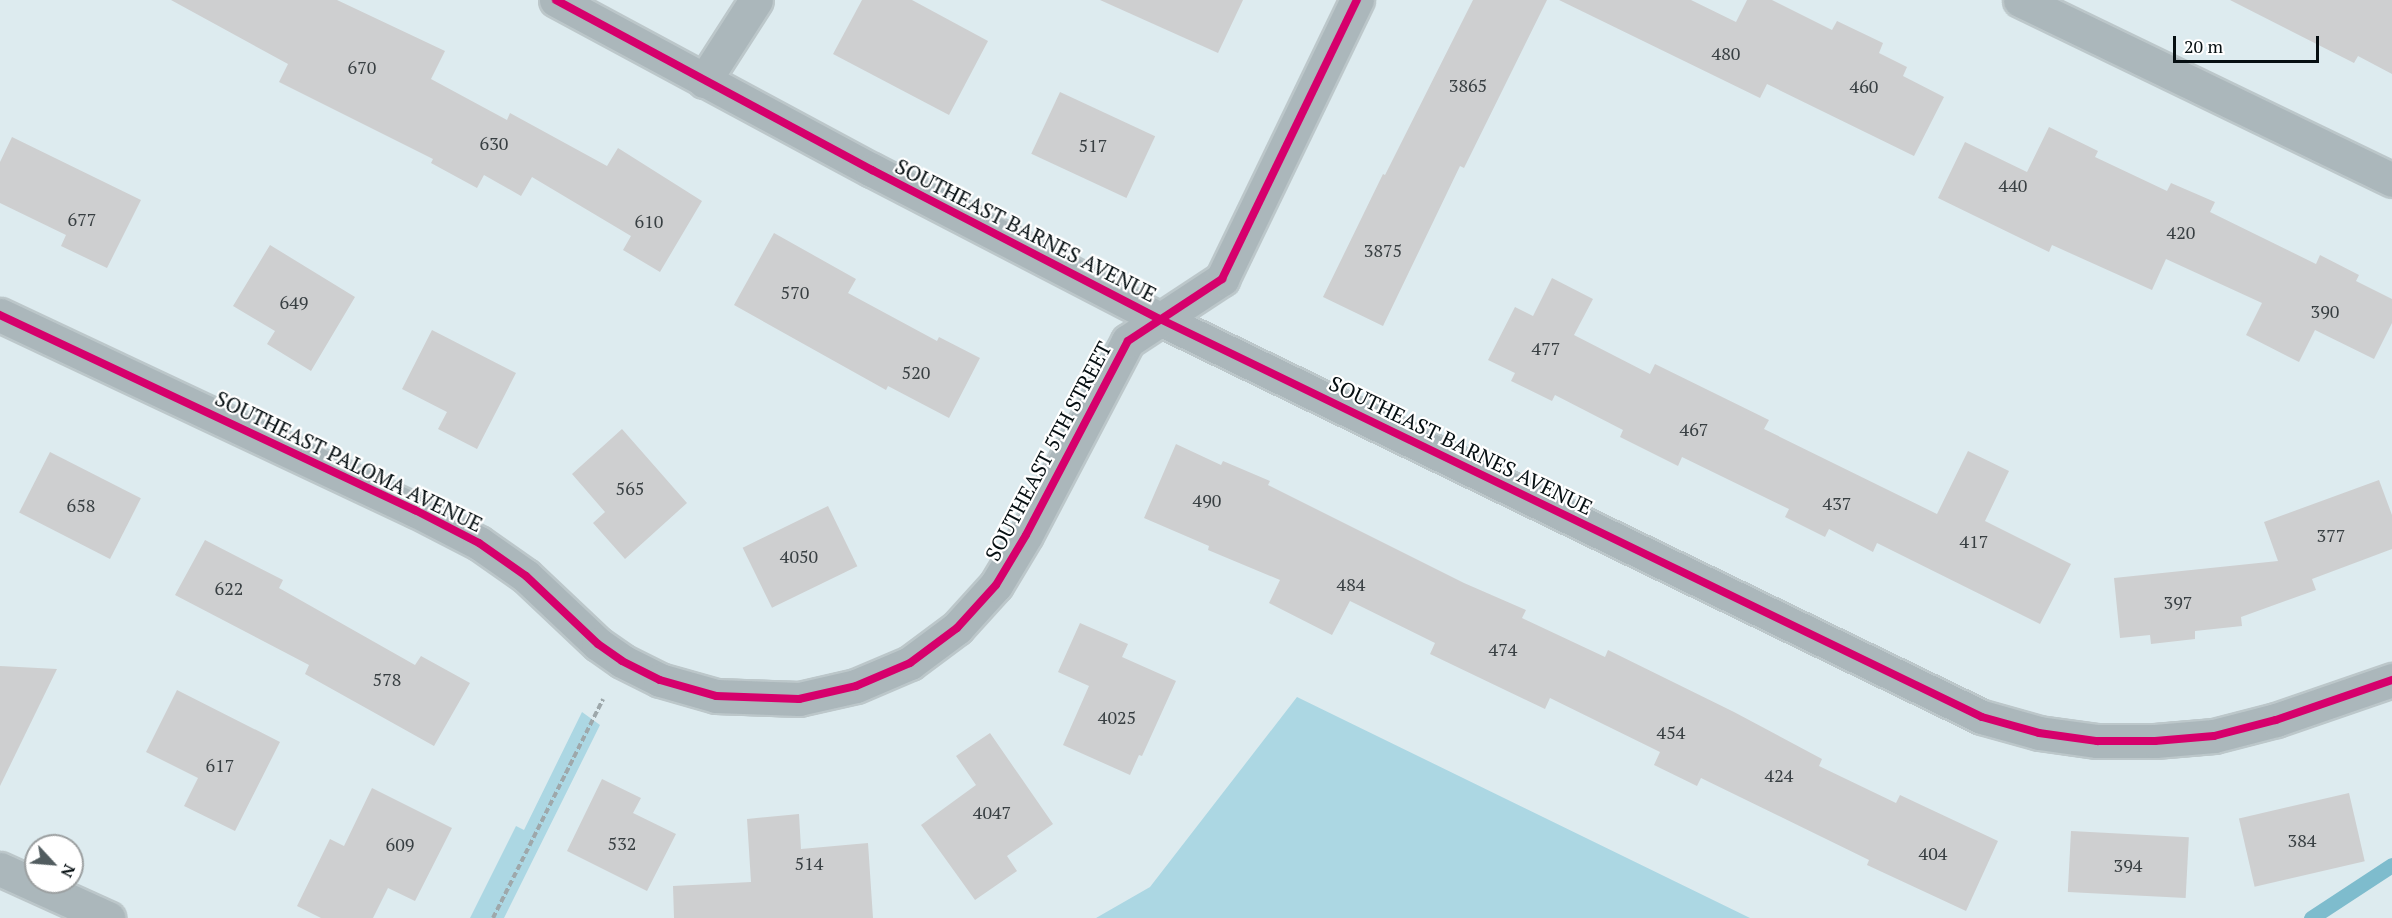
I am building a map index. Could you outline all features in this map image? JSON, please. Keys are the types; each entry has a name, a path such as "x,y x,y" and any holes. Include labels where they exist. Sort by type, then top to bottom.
{"street":[{"name":"SOUTHEAST BARNES AVENUE","path":"556,0 704,81 1160,319 1982,717 2039,733 2085,740 2155,741 2214,736 2277,720 2392,680"},
{"path":"704,81 756,0"},
{"name":"SOUTHEAST 5TH STREET","path":"799,699 856,686 910,663 957,628 996,585 1026,535 1128,341 1222,279 1357,0"},
{"path":"2020,0 2392,180"},
{"name":"SOUTHEAST PALOMA AVENUE","path":"0,315 415,510 479,543 526,576 566,615 622,661 660,680 716,696 799,699"},
{"path":"0,869 108,918"}],"path":[{"path":"493,918 622,661"}],"shaded area":[{"path":"1297,697 1750,918 1096,918 1150,887"},
{"path":"582,712 600,725 504,918 470,918 516,826 524,830"}],"building":[{"path":"171,0 337,0 445,51 431,79 507,120 510,113 607,166 618,148 702,201 660,272 623,250 631,236 532,177 521,196 484,175 477,188 431,163 433,159 279,82 288,64"},
{"path":"862,0 912,0 988,41 949,115 833,54"},
{"path":"1100,0 1243,0 1218,53"},
{"path":"1473,0 1547,0 1464,168 1460,166 1383,326 1323,297 1383,174 1385,175"},
{"path":"1559,0 1691,0 1736,22 1747,0 1772,0 1832,30 1837,21 1883,43 1879,53 1907,67 1903,76 1944,97 1914,156 1767,84 1760,98"},
{"path":"2230,0 2392,0 2392,74 2358,56 2354,63"},
{"path":"1060,92 1155,136 1126,198 1031,154"},
{"path":"2049,127 2098,151 2095,157 2167,191 2171,183 2215,202 2210,212 2316,264 2320,255 2359,275 2356,281 2392,299 2392,323 2374,359 2315,330 2299,362 2246,335 2262,303 2166,259 2152,290 2052,245 2049,252 1938,198 1965,142 2027,172"},
{"path":"12,137 141,200 107,268 61,246 66,235 0,203 0,162"},
{"path":"774,233 856,279 848,293 937,341 939,337 980,358 949,418 888,386 886,390 734,305"},
{"path":"270,245 355,297 311,371 267,344 275,331 233,306"},
{"path":"1552,278 1593,299 1574,335 1650,374 1655,364 1769,420 1764,429 1937,514 1968,451 2009,471 1985,521 2071,564 2040,624 1877,543 1873,552 1829,529 1825,537 1785,517 1789,509 1682,457 1678,466 1620,437 1623,430 1555,395 1552,401 1511,381 1515,373 1488,360 1515,307 1533,316"},
{"path":"432,330 516,373 477,449 438,429 447,412 402,389"},
{"path":"622,429 687,503 625,559 593,523 605,512 572,474"},
{"path":"1176,444 1221,465 1223,461 1270,481 1268,485 1464,583 1526,610 1522,618 1605,657 1608,650 1734,712 1822,759 1819,766 1896,803 1900,795 1998,841 1966,911 1867,865 1869,860 1701,778 1697,786 1654,765 1660,752 1550,698 1545,709 1430,654 1435,643 1350,601 1332,635 1269,603 1280,580 1208,550 1209,546 1144,518"},
{"path":"50,452 141,498 110,559 19,513"},
{"path":"2379,480 2392,515 2392,549 2312,579 2316,590 2241,617 2242,626 2195,631 2195,639 2151,644 2150,635 2120,638 2114,578 2278,561 2264,522"},
{"path":"828,506 857,566 772,608 743,548"},
{"path":"205,540 283,580 279,588 415,665 421,656 470,683 434,746 305,674 309,665 175,595"},
{"path":"1080,623 1128,644 1122,657 1176,681 1142,756 1139,755 1130,775 1063,745 1089,686 1058,672"},
{"path":"0,666 57,669 0,786"},
{"path":"177,690 280,742 235,831 184,806 198,778 146,752"},
{"path":"990,733 1053,824 1007,856 1017,871 975,900 921,825 976,785 956,756"},
{"path":"602,779 641,798 633,813 676,834 647,891 567,851"},
{"path":"372,788 452,828 415,901 388,888 373,918 321,918 297,906 330,839 344,846"},
{"path":"2349,793 2365,861 2255,887 2239,818"},
{"path":"799,814 801,849 868,843 873,918 674,918 673,886 751,882 747,819"},
{"path":"2071,831 2189,837 2186,898 2068,892"}],"waterway":[{"path":"2311,918 2392,865"}],"cycle path":[{"path":"556,0 872,170 1160,319 1982,717 2039,733 2097,741 2155,741 2214,736 2276,720 2392,680"},
{"path":"0,315 415,510 479,543 526,576 598,644 622,661 660,680 716,696 799,699 856,686 910,663 957,628 996,585 1026,535 1128,341 1222,279 1357,0"}]}
